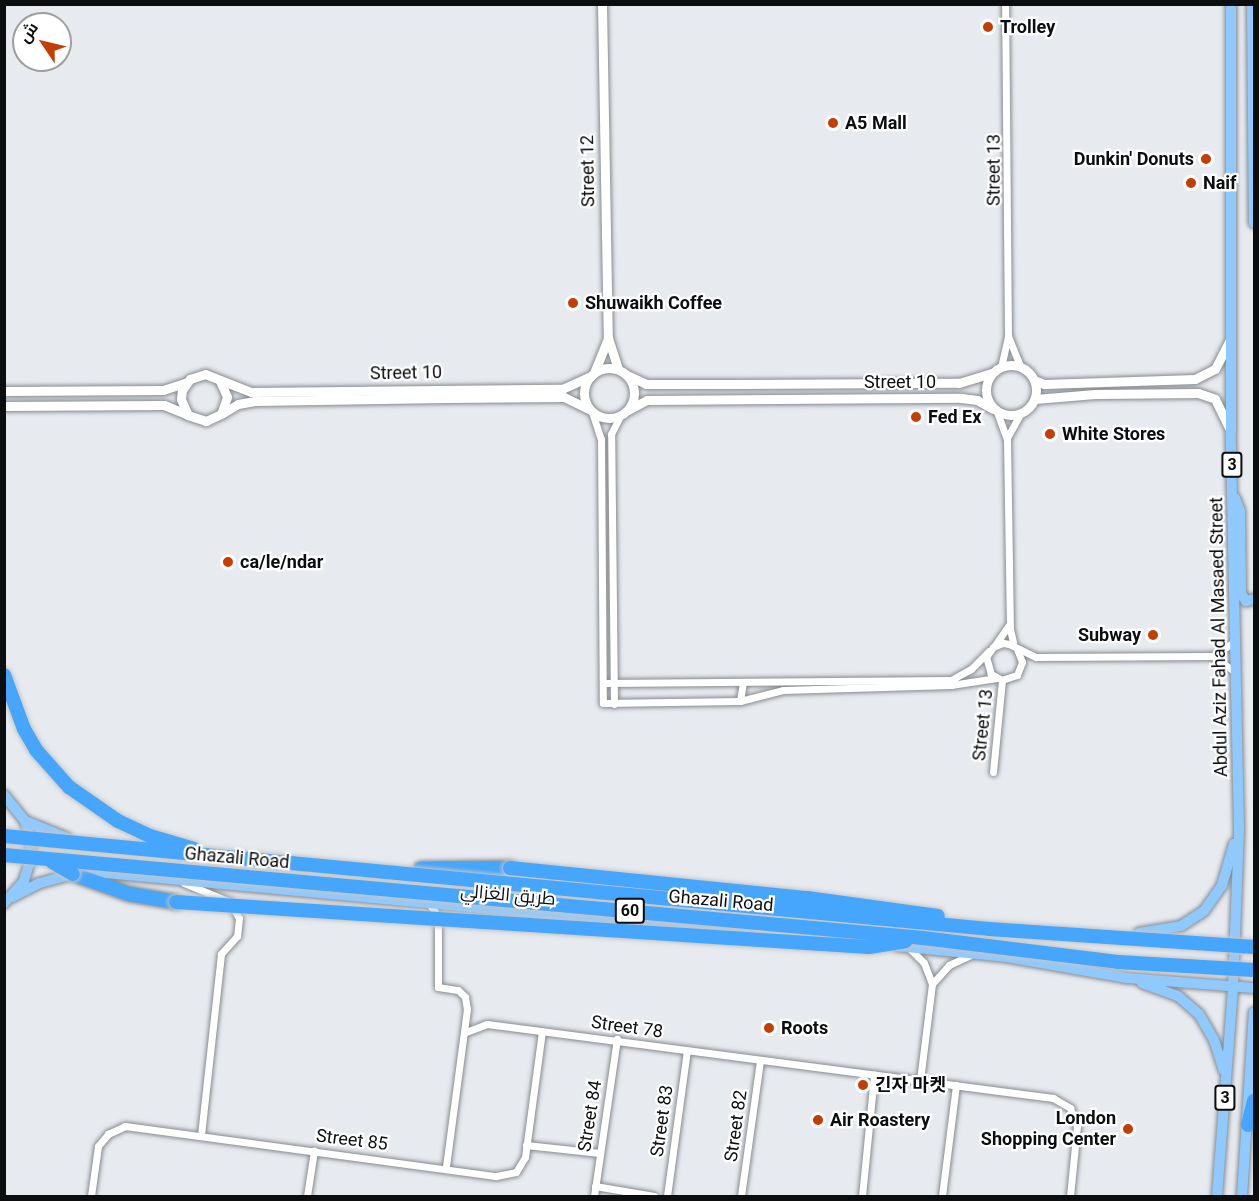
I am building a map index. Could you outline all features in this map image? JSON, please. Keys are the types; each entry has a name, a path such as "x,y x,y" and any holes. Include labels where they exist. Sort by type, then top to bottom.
{"highway":[{"path":"4,675 14,709 36,750 88,802 150,836 225,858"},
{"path":"6,834 73,874 129,894 160,900 869,947 923,938"},
{"name":"Ghazali Road","path":"6,834 225,858 989,928 1254,947"},
{"name":"Ghazali Road","path":"4,855 923,938 1118,962 1254,970"},
{"path":"421,869 510,868 906,909 989,928"},
{"path":"1248,1125 1254,1101"}],"main road":[{"path":"1252,4 1254,223"},
{"name":"Abdul Aziz Fahad Al Masaed Street","path":"1217,1197 1233,986 1239,829 1234,671 1231,432 1230,6"},
{"path":"1233,492 1240,511 1241,594 1246,602 1254,599"},
{"path":"4,795 25,821 31,841 30,861 8,900"},
{"name":"طريق الغزالي","path":"25,821 68,838 421,869 947,920 1139,933"},
{"path":"1139,933 1181,926 1204,910 1222,885 1239,829"},
{"name":"طريق الغزالي","path":"8,900 40,883 84,871 184,883 908,946 973,955"},
{"path":"1139,933 1254,940"},
{"path":"973,955 1127,978 1254,988"},
{"path":"1127,978 1178,996 1194,1009 1214,1040 1226,1082"},
{"name":"3","path":"1242,1197 1254,1012"}],"street":[{"name":"Street 12","path":"602,4 608,338 623,372"},
{"name":"Street 13","path":"996,370 1008,336 1005,4"},
{"path":"1022,666 1010,623 1007,439 986,391 996,370 1020,366 1034,380 1044,384 1195,379 1209,374 1219,364 1232,334"},
{"name":"Street 13","path":"1008,336 1020,366"},
{"name":"Street 12","path":"592,374 608,338"},
{"name":"Street 10","path":"623,372 646,384 959,383 996,370"},
{"path":"614,704 611,434 634,396 623,372 592,374 584,388 601,439 603,704 614,704 740,701 783,690 951,685 1012,678 1022,666 1036,657"},
{"name":"Street 10","path":"221,414 238,404 255,401 562,389 592,374"},
{"path":"4,391 163,390 205,375 220,381 227,397 221,414 206,421 164,405 4,406"},
{"path":"1034,380 1035,399"},
{"name":"Street 10","path":"220,381 251,392 446,393 564,397 590,411"},
{"path":"187,382 181,399 188,415"},
{"path":"1007,439 1021,413 1035,399 1095,393 1198,393 1215,399 1231,432"},
{"name":"Street 10","path":"624,413 647,400 949,398 977,400 995,410"},
{"path":"995,410 1007,415 1021,413"},
{"path":"590,411 605,418 624,413"},
{"path":"604,683 951,680 971,669 991,649 1010,623"},
{"path":"991,649 1004,643 1036,657 1213,656 1234,642"},
{"path":"991,649 987,669 999,679"},
{"path":"1213,656 1234,671"},
{"name":"Street 13","path":"993,772 999,679"},
{"path":"740,701 743,682"},
{"path":"184,883 236,907 239,931 221,954 201,1136"},
{"path":"430,905 438,916 436,981 438,987 458,990 465,997 466,1032 446,1167"},
{"path":"908,946 924,963 932,984 920,1081"},
{"path":"932,984 949,965 973,955"},
{"name":"Street 78","path":"466,1032 488,1024 617,1039 1053,1098 1070,1108 1077,1126 1070,1197"},
{"name":"Street 85","path":"91,1197 98,1146 108,1134 125,1126 446,1167 496,1176 516,1172 526,1144 542,1031"},
{"name":"Street 84","path":"594,1197 617,1039"},
{"name":"Street 83","path":"667,1197 687,1050"},
{"name":"Street 82","path":"741,1197 760,1060"},
{"path":"862,1197 874,1075"},
{"path":"942,1197 956,1085"},
{"path":"526,1144 600,1153"},
{"path":"307,1197 314,1151"},
{"path":"595,1186 654,1197"}],"place":[{"name":"Trolley","path":"988,27"},
{"name":"A5 Mall","path":"833,123"},
{"name":"Dunkin' Donuts","path":"1206,159"},
{"name":"Naif","path":"1191,183"},
{"name":"Shuwaikh Coffee","path":"573,303"},
{"name":"Fed Ex","path":"916,417"},
{"name":"White Stores","path":"1050,434"},
{"name":"ca/le/ndar","path":"228,562"},
{"name":"Subway","path":"1153,635"},
{"name":"Roots","path":"769,1028"},
{"name":"긴자 마켓","path":"863,1085"},
{"name":"Air Roastery","path":"818,1120"},
{"name":"London Shopping Center","path":"1128,1129"}]}
